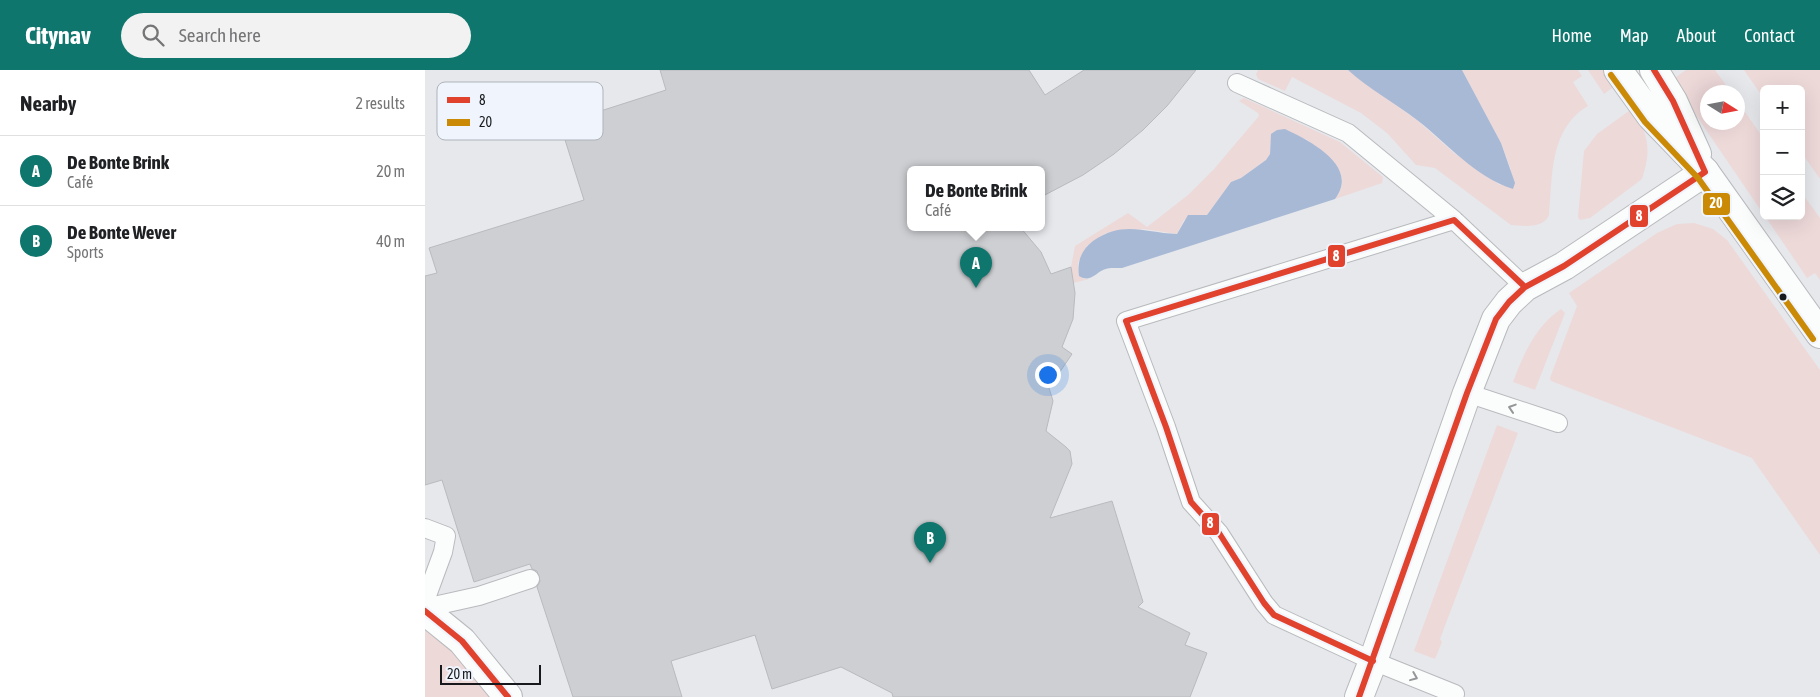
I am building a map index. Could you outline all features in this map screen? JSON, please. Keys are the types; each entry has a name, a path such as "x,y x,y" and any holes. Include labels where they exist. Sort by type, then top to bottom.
{"street":[{"path":"1618,70 1651,116 1705,172 1820,334"},
{"path":"1653,70 1673,101 1705,172"},
{"path":"1359,697 1467,393 1496,320 1509,302 1525,287 1564,266 1705,172"},
{"path":"425,609 462,641 508,697"}],"lane":[{"path":"1237,83 1348,133 1454,220 1525,287"},
{"path":"1454,220 1126,321 1166,427 1191,502 1219,533 1274,615 1373,661 1455,694"},
{"path":"1467,393 1558,423"},
{"path":"425,528 446,536 443,552 425,601"},
{"path":"425,609 479,596 530,579"}],"shaded area":[{"path":"1258,70 1348,70 1418,121 1454,153 1500,185 1511,170 1501,143 1462,70 1578,70 1582,76 1573,82 1588,106 1573,118 1565,128 1560,139 1553,164 1549,215 1538,225 1511,225 1435,168 1416,165 1387,133 1361,113 1292,77 1285,91 1258,79 1256,74"},
{"path":"1588,70 1606,70 1616,85 1604,94"},
{"path":"1686,70 1715,70 1726,85 1700,85 1700,121 1672,80"},
{"path":"1744,70 1820,70 1820,179 1805,158 1805,85 1760,85 1760,93"},
{"path":"1244,98 1340,142 1383,177 1382,183 1335,199 1341,189 1342,180 1340,172 1329,157 1306,139 1270,143 1270,154 1266,160 1241,178 1231,182 1207,215 1184,220 1177,234 1144,229 1106,233 1087,246 1078,263 1079,276 1089,279 1073,283 1071,267 1075,246 1128,213 1147,227 1188,195 1214,169 1259,116 1258,113 1239,101"},
{"path":"1633,108 1647,142 1647,159 1642,179 1590,218 1580,220 1578,217 1584,151 1597,134"},
{"path":"1745,112 1760,133 1760,209 1706,130 1745,130"},
{"path":"1805,197 1820,218 1820,280 1815,273 1807,278 1768,220 1805,220"},
{"path":"1694,223 1713,229 1727,240 1820,370 1820,555 1752,458 1551,381 1550,378 1577,306 1569,293 1657,233 1677,224"},
{"path":"1561,309 1565,313 1535,390 1513,382 1531,341 1544,324"},
{"path":"1497,425 1518,433 1440,639 1442,642 1435,659 1414,651"},
{"path":"425,625 456,653 492,697 425,697"}],"water":[{"path":"1348,70 1462,70 1501,143 1515,183 1513,189 1486,177 1417,120"},
{"path":"1285,129 1307,140 1329,156 1337,166 1341,176 1341,187 1335,199 1122,268 1106,269 1091,278 1079,276 1079,261 1083,252 1093,241 1104,235 1125,229 1177,234 1188,215 1207,215 1231,182 1241,178 1266,160 1270,154 1271,134 1277,130"}],"building":[{"path":"660,70 1029,70 1045,95 1084,70 1196,70 1167,106 1143,130 1114,154 1083,175 1045,195 1045,166 907,166 907,231 1023,231 1041,252 1051,274 1071,267 1075,293 1073,319 1062,347 1072,354 1049,388 1053,401 1046,431 1070,451 1072,464 1050,518 1112,501 1143,602 1138,607 1190,633 1185,645 1207,653 1190,697 893,697 892,693 841,667 772,689 755,635 671,661 682,697 573,697 537,587 540,581 537,571 532,569 530,564 474,582 442,480 425,485 425,276 437,273 429,248 584,200 565,140 603,140 603,110 666,90"}],"transit line":[{"name":"8","path":"1359,697 1467,393 1496,319 1509,302 1525,287 1564,266 1705,172 1673,101 1654,70"},
{"name":"20","path":"1611,75 1645,122 1698,178 1813,339"},
{"name":"8","path":"1373,661 1274,615 1264,603 1219,533 1191,502 1166,427 1126,321 1454,220 1525,287"},
{"name":"8","path":"425,611 462,641 508,697"}],"place":[{"name":"De Bonte Brink","path":"976,288"},
{"name":"De Bonte Wever","path":"930,563"}]}
